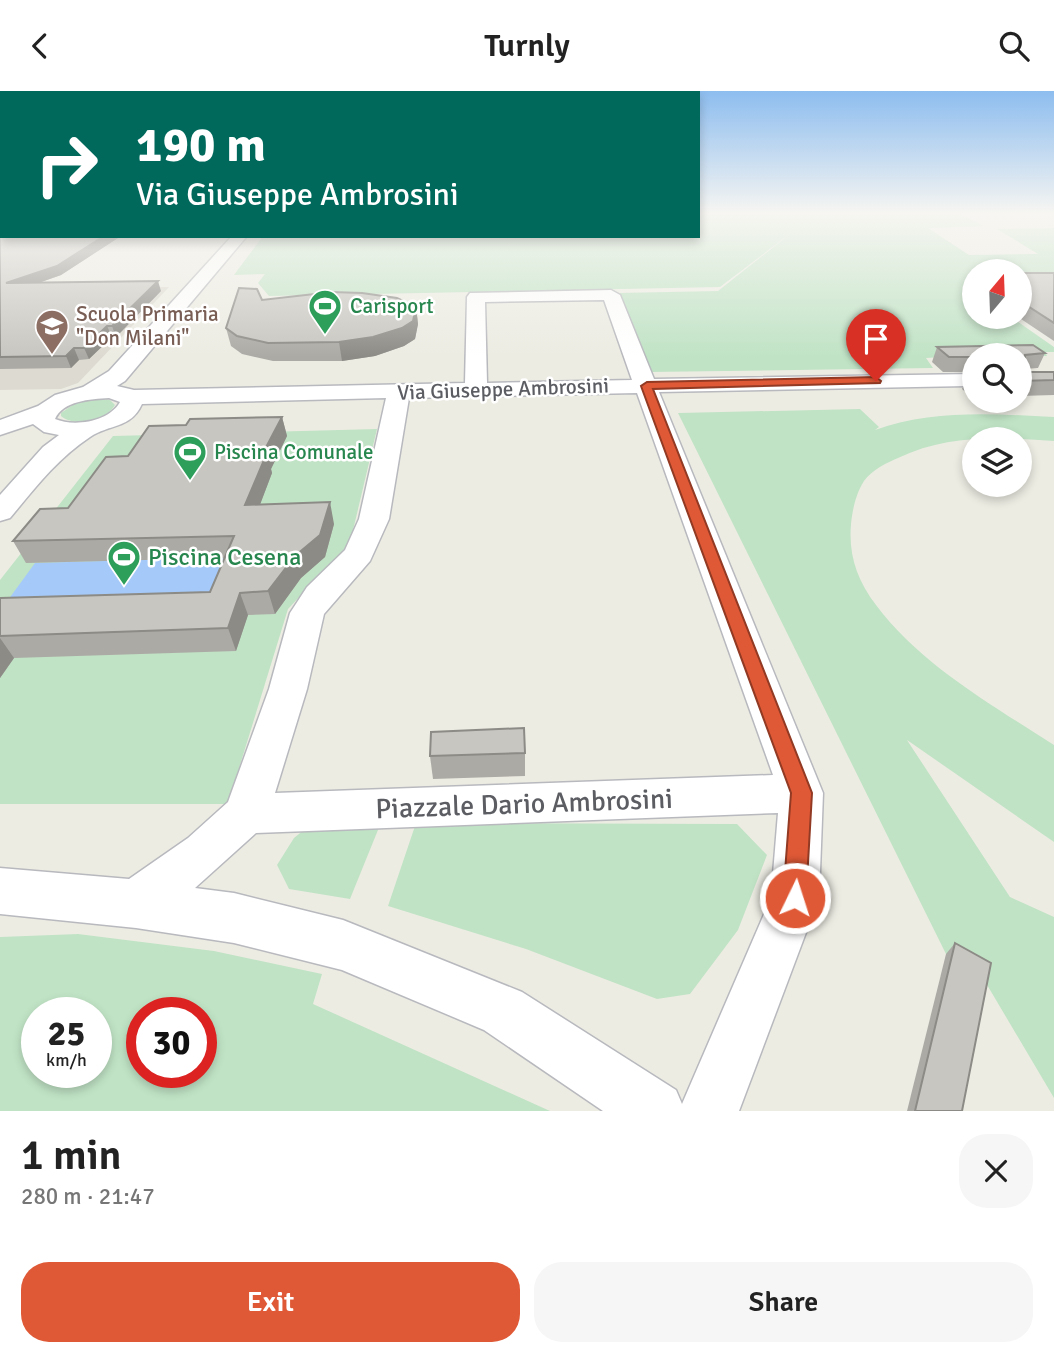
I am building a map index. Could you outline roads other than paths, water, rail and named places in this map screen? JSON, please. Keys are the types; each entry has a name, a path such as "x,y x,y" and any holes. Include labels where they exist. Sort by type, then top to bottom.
{"street":[{"path":"0,429 85,429 111,421 123,394 221,262"},
{"path":"476,389 476,297 611,295 801,793 795,898 709,1111"},
{"name":"Via Giuseppe Ambrosini","path":"123,394 332,404 399,392 962,379"},
{"path":"136,904 204,853 246,814 288,689 307,613 319,595 359,554 374,519 399,392"},
{"path":"0,512 50,429 64,400 89,393 123,394"},
{"name":"Piazzale Dario Ambrosini","path":"246,814 801,793"},
{"path":"0,891 136,904 234,918 344,945 503,1011 655,1111"}],"water":[{"name":"Piscina Cesena","path":"242,557 219,614 0,611 35,563"}],"place":[{"name":"Carisport","path":"325,336"},
{"name":"Scuola Primaria \"Don Milani\"","path":"52,356"},
{"name":"Piscina Comunale","path":"190,482"},
{"name":"Piscina Cesena","path":"124,587"}]}
